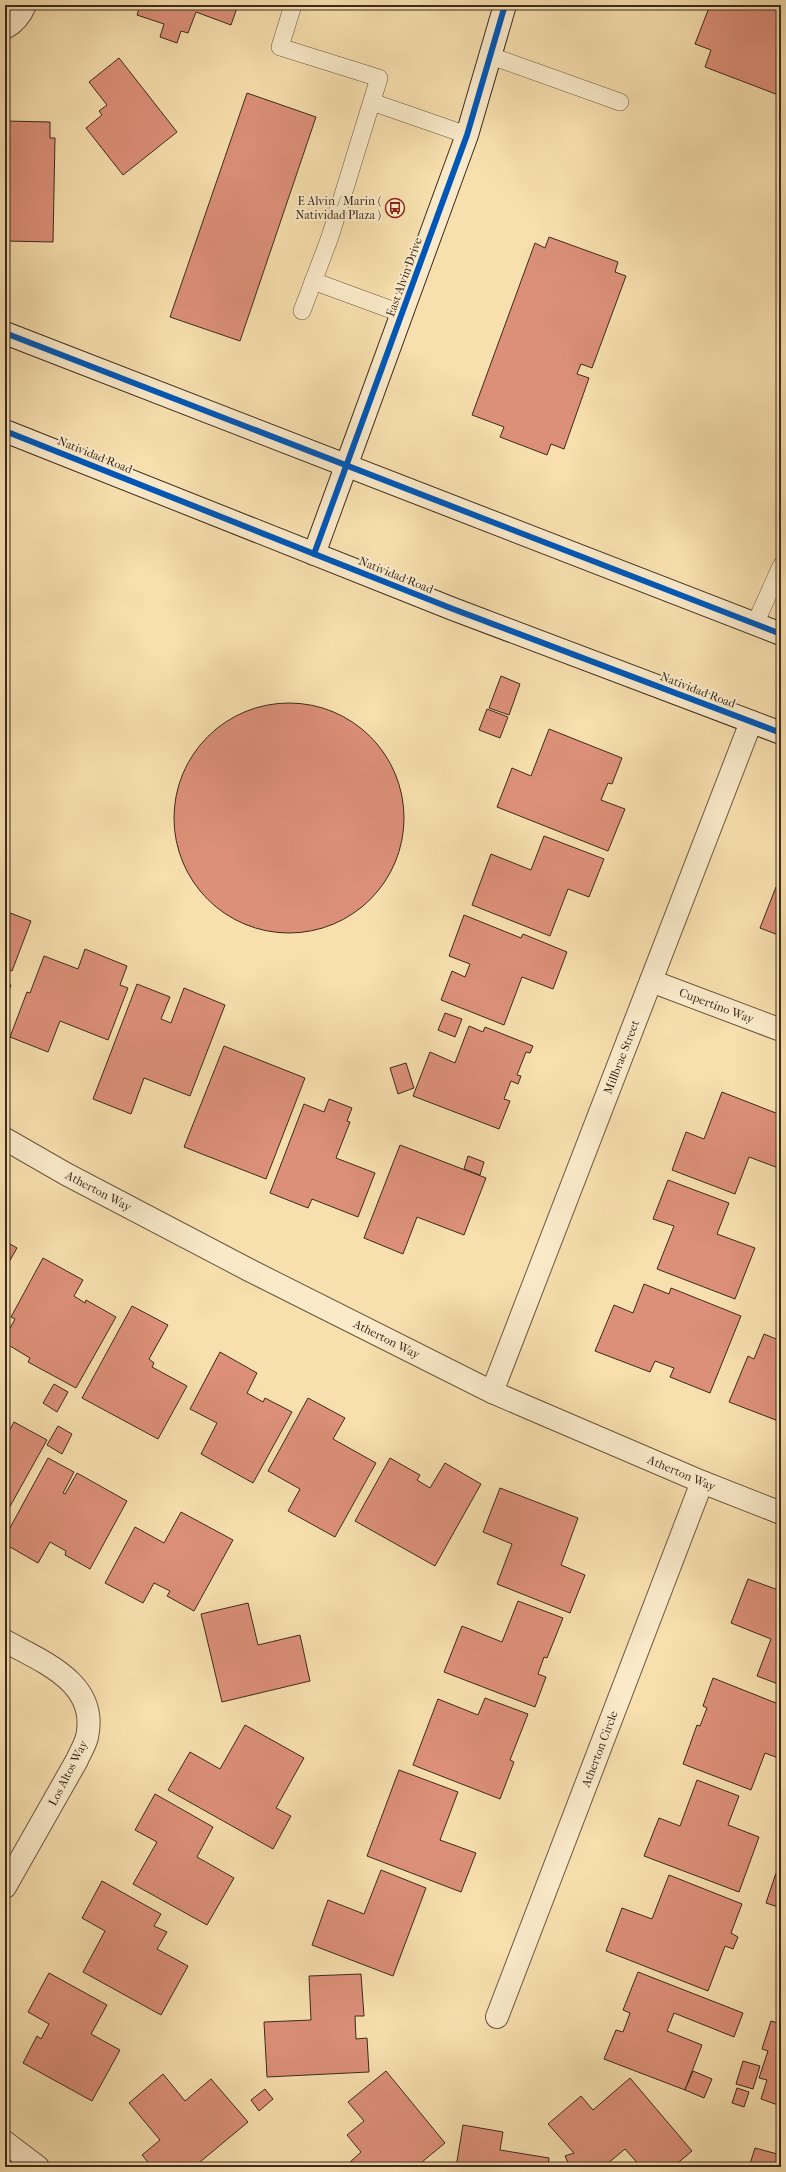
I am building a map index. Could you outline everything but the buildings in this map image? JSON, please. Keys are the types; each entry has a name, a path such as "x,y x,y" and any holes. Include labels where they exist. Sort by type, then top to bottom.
{"street":[{"path":"9,26 23,12 25,5"},
{"name":"East Alvin Drive","path":"314,554 403,314 467,135 505,5"},
{"path":"5,333 781,634"},
{"name":"Natividad Road","path":"5,431 453,609 781,733"},
{"name":"Millbrae Street","path":"492,1392 751,722"},
{"name":"Cupertino Way","path":"651,981 781,1030"},
{"name":"Atherton Way","path":"5,1139 66,1174 249,1270 492,1392 702,1482 781,1512"},
{"name":"Atherton Circle","path":"497,2017 702,1482"},
{"name":"Los Altos Way","path":"5,1641 59,1670 76,1685 84,1701 88,1721 87,1738 77,1760 5,1887"},
{"path":"5,2142 38,2167"}],"lane":[{"path":"293,5 280,47 379,78 330,237 302,312"},
{"path":"491,56 620,102"},
{"path":"372,102 467,135"},
{"path":"313,281 403,314"},
{"path":"755,624 781,566"}],"cycle path":[{"path":"314,554 467,135 505,5"},
{"path":"5,333 781,634"},
{"path":"5,431 453,609 781,733"}],"place":[{"name":"E Alvin / Marin ( Natividad Plaza )","path":"395,208"}]}
